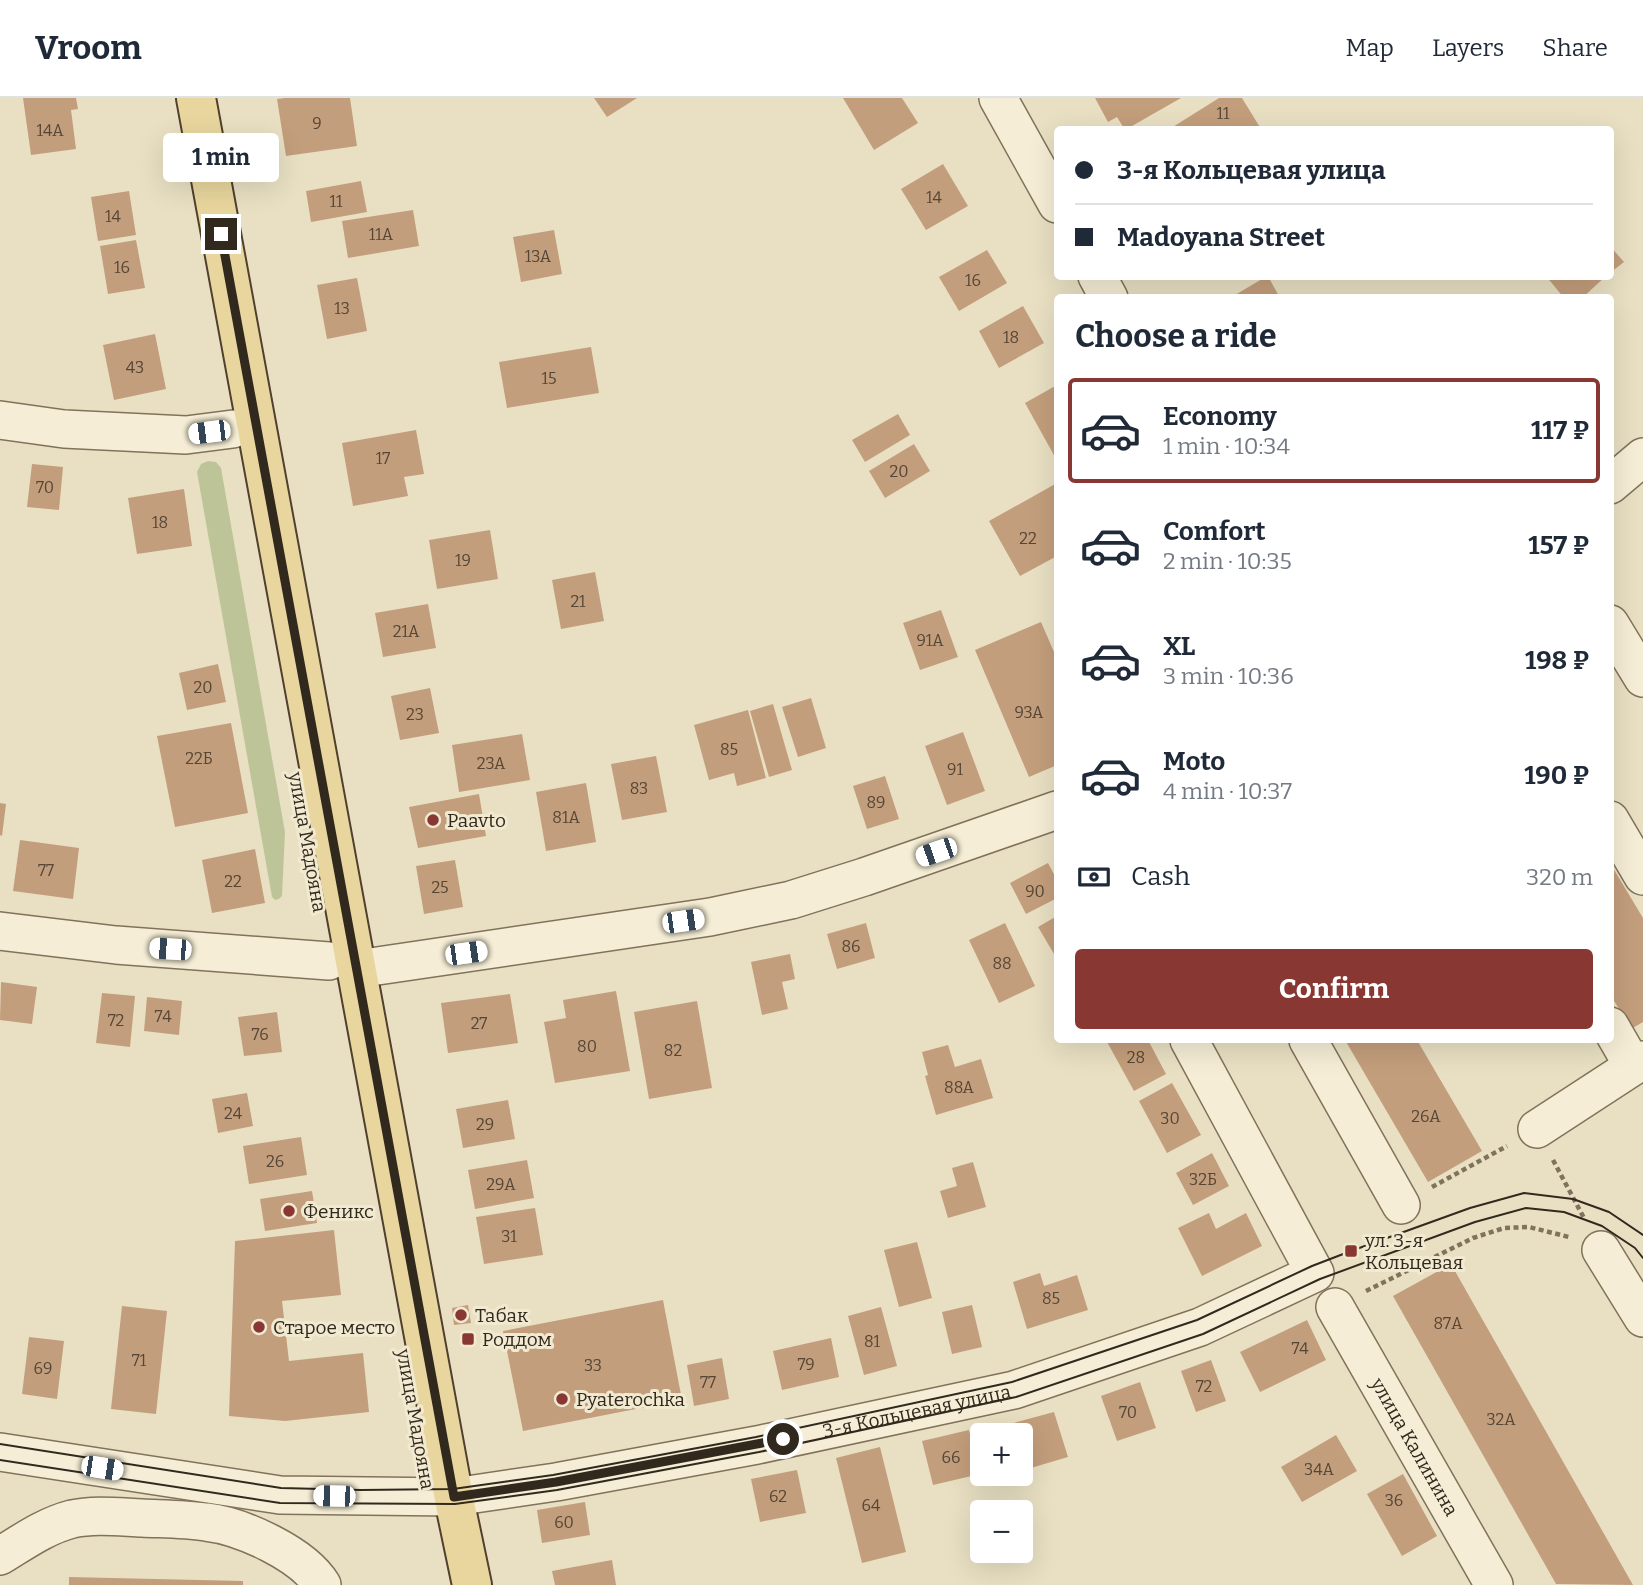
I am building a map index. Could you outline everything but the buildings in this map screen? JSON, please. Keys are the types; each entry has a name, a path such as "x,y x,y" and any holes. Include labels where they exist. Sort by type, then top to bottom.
{"main road":[{"name":"улица Мадояна","path":"171,98 233,429 343,965"},
{"path":"196,98 343,965 442,1497 472,1585"},
{"name":"улица Мадояна","path":"442,1497 444,1585"}],"street":[{"path":"998,98 1054,199"},
{"path":"0,420 64,429 186,435 233,429"},
{"path":"1614,482 1643,457"},
{"path":"1614,631 1643,678"},
{"path":"0,931 116,945 343,965 710,917 791,900 1054,811"},
{"path":"1614,827 1643,876"},
{"path":"1537,1129 1638,1063 1614,1031"},
{"name":"3-я Кольцевая улица","path":"0,1452 280,1496 442,1497 556,1482 744,1447 1014,1390 1200,1327 1315,1273 1191,1043"},
{"path":"1310,1043 1401,1205"},
{"path":"1601,1250 1643,1318"},
{"name":"улица Калинина","path":"1335,1307 1494,1585"},
{"path":"0,1556 38,1532 72,1519 102,1516 208,1522 245,1532 279,1549 305,1567 322,1585"}],"path":[{"path":"1401,1205 1537,1129 1601,1250"},
{"path":"1335,1307 1473,1238 1504,1228 1529,1227 1562,1234 1601,1250"}],"green space":[{"path":"216,462 221,468 285,832 282,896 275,900 272,897 197,472 201,464"}],"tram line":[{"path":"0,1444 281,1488 453,1489 553,1475 756,1437 1012,1382 1197,1320 1312,1266 1470,1208 1524,1193 1573,1199 1609,1212 1643,1235"},
{"path":"0,1460 280,1503 455,1504 557,1490 759,1452 1016,1397 1203,1334 1320,1279 1475,1222 1526,1208 1564,1212 1602,1226 1635,1248 1643,1258"}],"place":[{"name":"Paavto","path":"433,820"},
{"name":"Феникс","path":"289,1211"},
{"name":"ул. 3-я Кольцевая","path":"1351,1251"},
{"name":"Табак","path":"461,1315"},
{"name":"Старое место","path":"259,1327"},
{"name":"Роддом","path":"468,1339"},
{"name":"Pyaterochka","path":"562,1399"}],"route":[{"path":"221,234 454,1497 556,1482 783,1439"}]}
